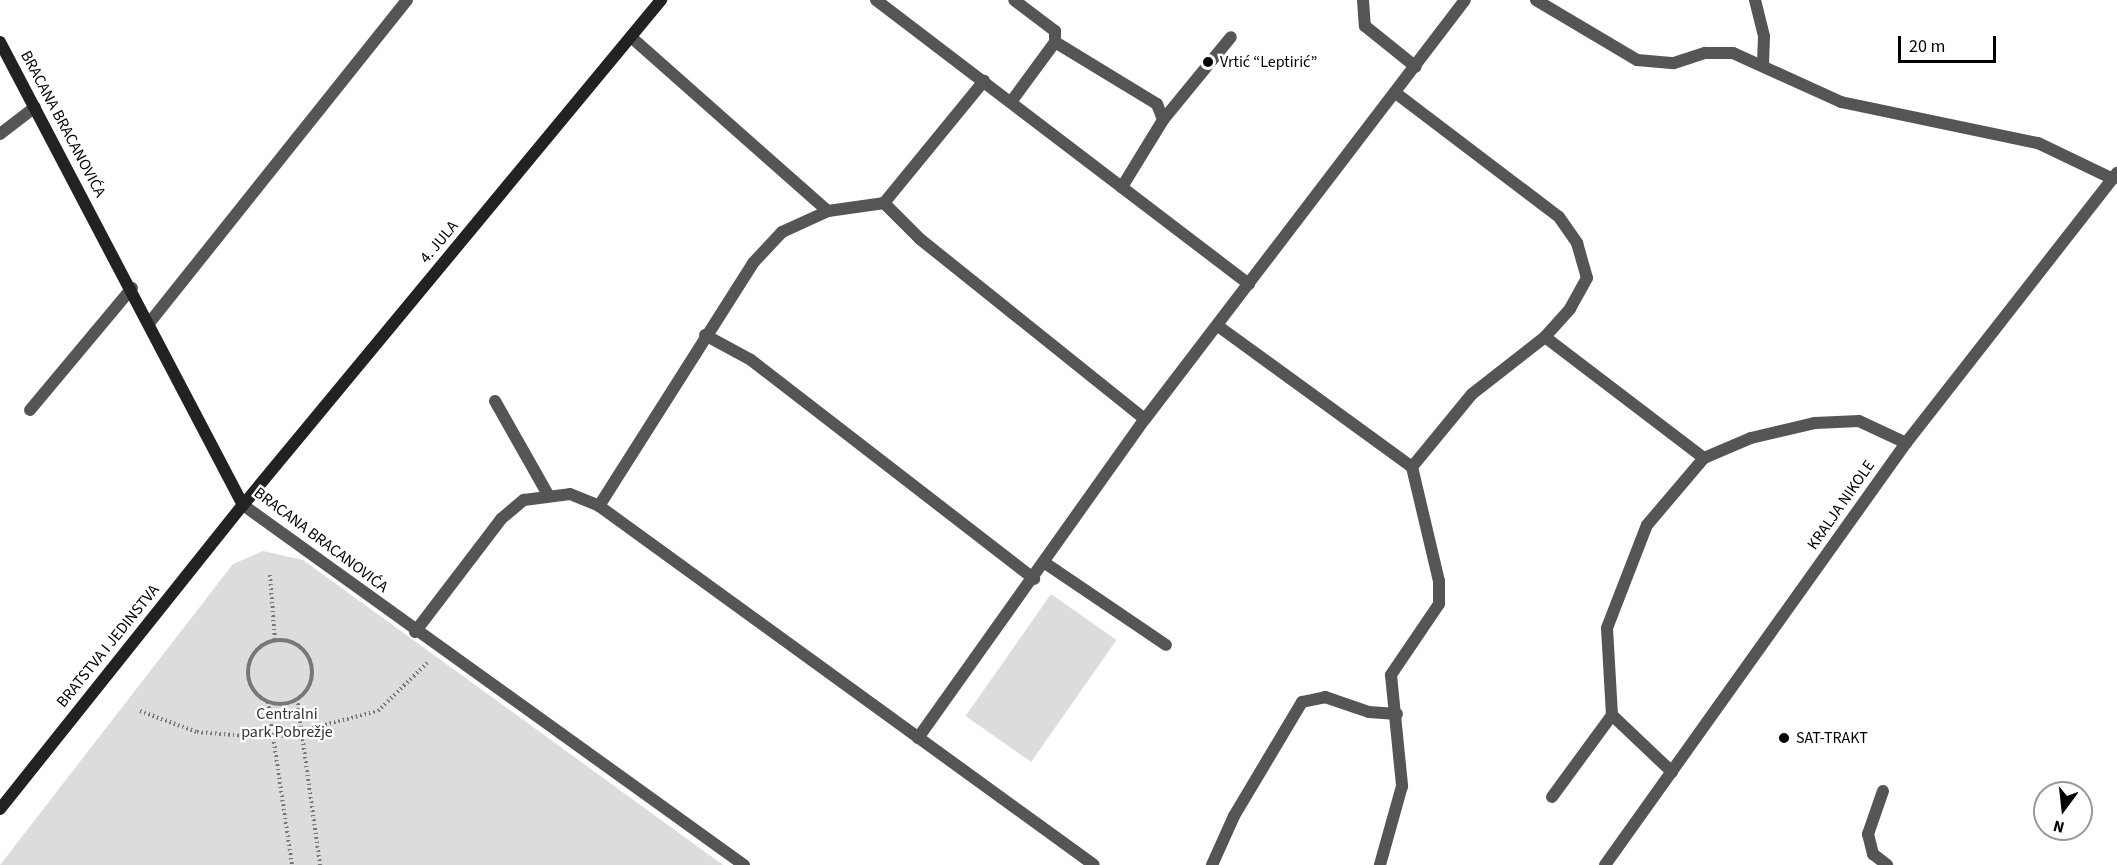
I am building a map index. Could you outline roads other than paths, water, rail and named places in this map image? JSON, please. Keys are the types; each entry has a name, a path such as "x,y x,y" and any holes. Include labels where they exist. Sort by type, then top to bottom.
{"main road":[{"name":"4. JULA","path":"243,505 661,0"},
{"name":"BRACANA BRACANOVIĆA","path":"0,42 150,322 243,505"},
{"name":"BRATSTVA I JEDINSTVA","path":"0,809 243,505"}],"street":[{"path":"150,322 407,0"},
{"path":"876,0 1249,284"},
{"path":"1011,102 1055,42 1055,31 1014,0"},
{"path":"1363,0 1365,26 1416,67"},
{"path":"918,738 1034,579 1145,419 1397,94 1465,0"},
{"path":"1536,0 1636,60 1674,63 1724,53 1763,64 1795,85 1840,102 2038,144 2115,176"},
{"path":"1755,0 1764,36 1763,64"},
{"path":"631,37 828,211"},
{"path":"1122,187 1163,120 1231,37"},
{"path":"1055,42 1157,104 1163,120"},
{"path":"599,506 705,335 753,263 782,232 828,211 885,203 984,81"},
{"path":"1397,94 1559,217 1577,243 1587,278 1570,309 1545,337 1472,394 1412,467"},
{"path":"0,134 35,107"},
{"name":"KRALJA NIKOLE","path":"1605,865 1906,443 2115,176"},
{"path":"885,203 920,239 1145,419"},
{"path":"30,410 132,288"},
{"path":"1218,326 1412,467 1439,581 1439,604 1391,675 1389,690 1397,714 1402,786 1380,865"},
{"path":"705,335 752,360 1034,579"},
{"path":"1545,337 1704,458"},
{"path":"495,401 547,493"},
{"path":"1552,797 1612,715 1607,628 1647,525 1704,458 1751,438 1815,423 1859,421 1906,443"},
{"path":"415,632 501,519 524,500 547,493 570,494 599,506 1094,865"},
{"name":"BRACANA BRACANOVIĆA","path":"243,505 415,632 744,865"},
{"path":"1045,563 1166,645"},
{"path":"1212,865 1234,816 1302,702 1325,697 1369,712 1397,714"},
{"path":"1612,715 1672,772"},
{"path":"1883,791 1868,834 1874,854 1887,865"}],"place":[{"name":"Vrtić “Leptirić”","path":"1208,62"},
{"name":"SAT-TRAKT","path":"1784,738"}],"park label":[{"name":"Centralni park Pobrežje","path":"287,723"}]}
